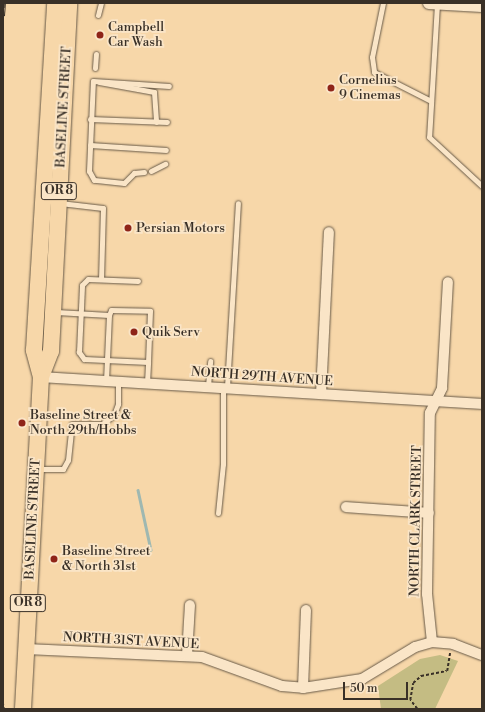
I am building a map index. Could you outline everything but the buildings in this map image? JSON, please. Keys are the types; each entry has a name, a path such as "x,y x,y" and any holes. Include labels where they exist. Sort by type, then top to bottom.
{"highway":[{"name":"BASELINE STREET","path":"23,709 41,377 34,350 55,3"},
{"name":"BASELINE STREET","path":"41,377 51,351 70,3"}],"street":[{"path":"429,3 482,6"},
{"path":"321,394 329,232"},
{"name":"NORTH CLARK STREET","path":"432,642 427,594 430,413 442,388 448,282"},
{"name":"NORTH 29TH AVENUE","path":"41,377 225,387 482,404"},
{"path":"346,508 429,513"},
{"path":"187,655 190,605"},
{"path":"303,688 306,610"},
{"name":"NORTH 31ST AVENUE","path":"26,649 187,655 202,657 282,686 303,688 362,679 415,647 432,642 452,644 482,655"}],"lane":[{"path":"98,15 101,3"},
{"path":"383,3 372,57 374,72 432,101"},
{"path":"437,3 430,136 482,186"},
{"path":"95,68 96,54"},
{"path":"144,172 134,174 124,183 94,180 89,172 90,119 93,81 169,86"},
{"path":"97,82 108,87 154,92 156,122"},
{"path":"90,119 167,122"},
{"path":"90,145 166,150"},
{"path":"151,171 165,164"},
{"path":"59,203 103,208 101,279"},
{"path":"218,513 223,464 225,387 238,203"},
{"path":"138,281 88,279 82,284 78,352 84,359 148,362"},
{"path":"106,381 109,315 112,310 150,311 148,383"},
{"path":"53,312 109,315"},
{"path":"208,386 210,360"},
{"path":"36,469 63,469 68,460 72,424 102,424 114,414 118,404 118,381"}],"path":[{"path":"417,709 410,700 412,685 421,676 447,671 452,644"},
{"path":"3,702 4,709"}],"shaded area":[{"path":"440,655 458,661 435,709 381,709 378,686 420,659"}],"waterway":[{"path":"138,490 151,550"}],"railway":[{"path":"3,16 4,3"}],"place":[{"name":"Campbell Car Wash","path":"100,35"},
{"name":"Cornelius 9 Cinemas","path":"331,88"},
{"name":"Persian Motors","path":"128,228"},
{"name":"Quik Serv","path":"134,332"},
{"name":"Baseline Street & North 29th/Hobbs","path":"22,423"},
{"name":"Baseline Street & North 31st","path":"54,559"}]}
